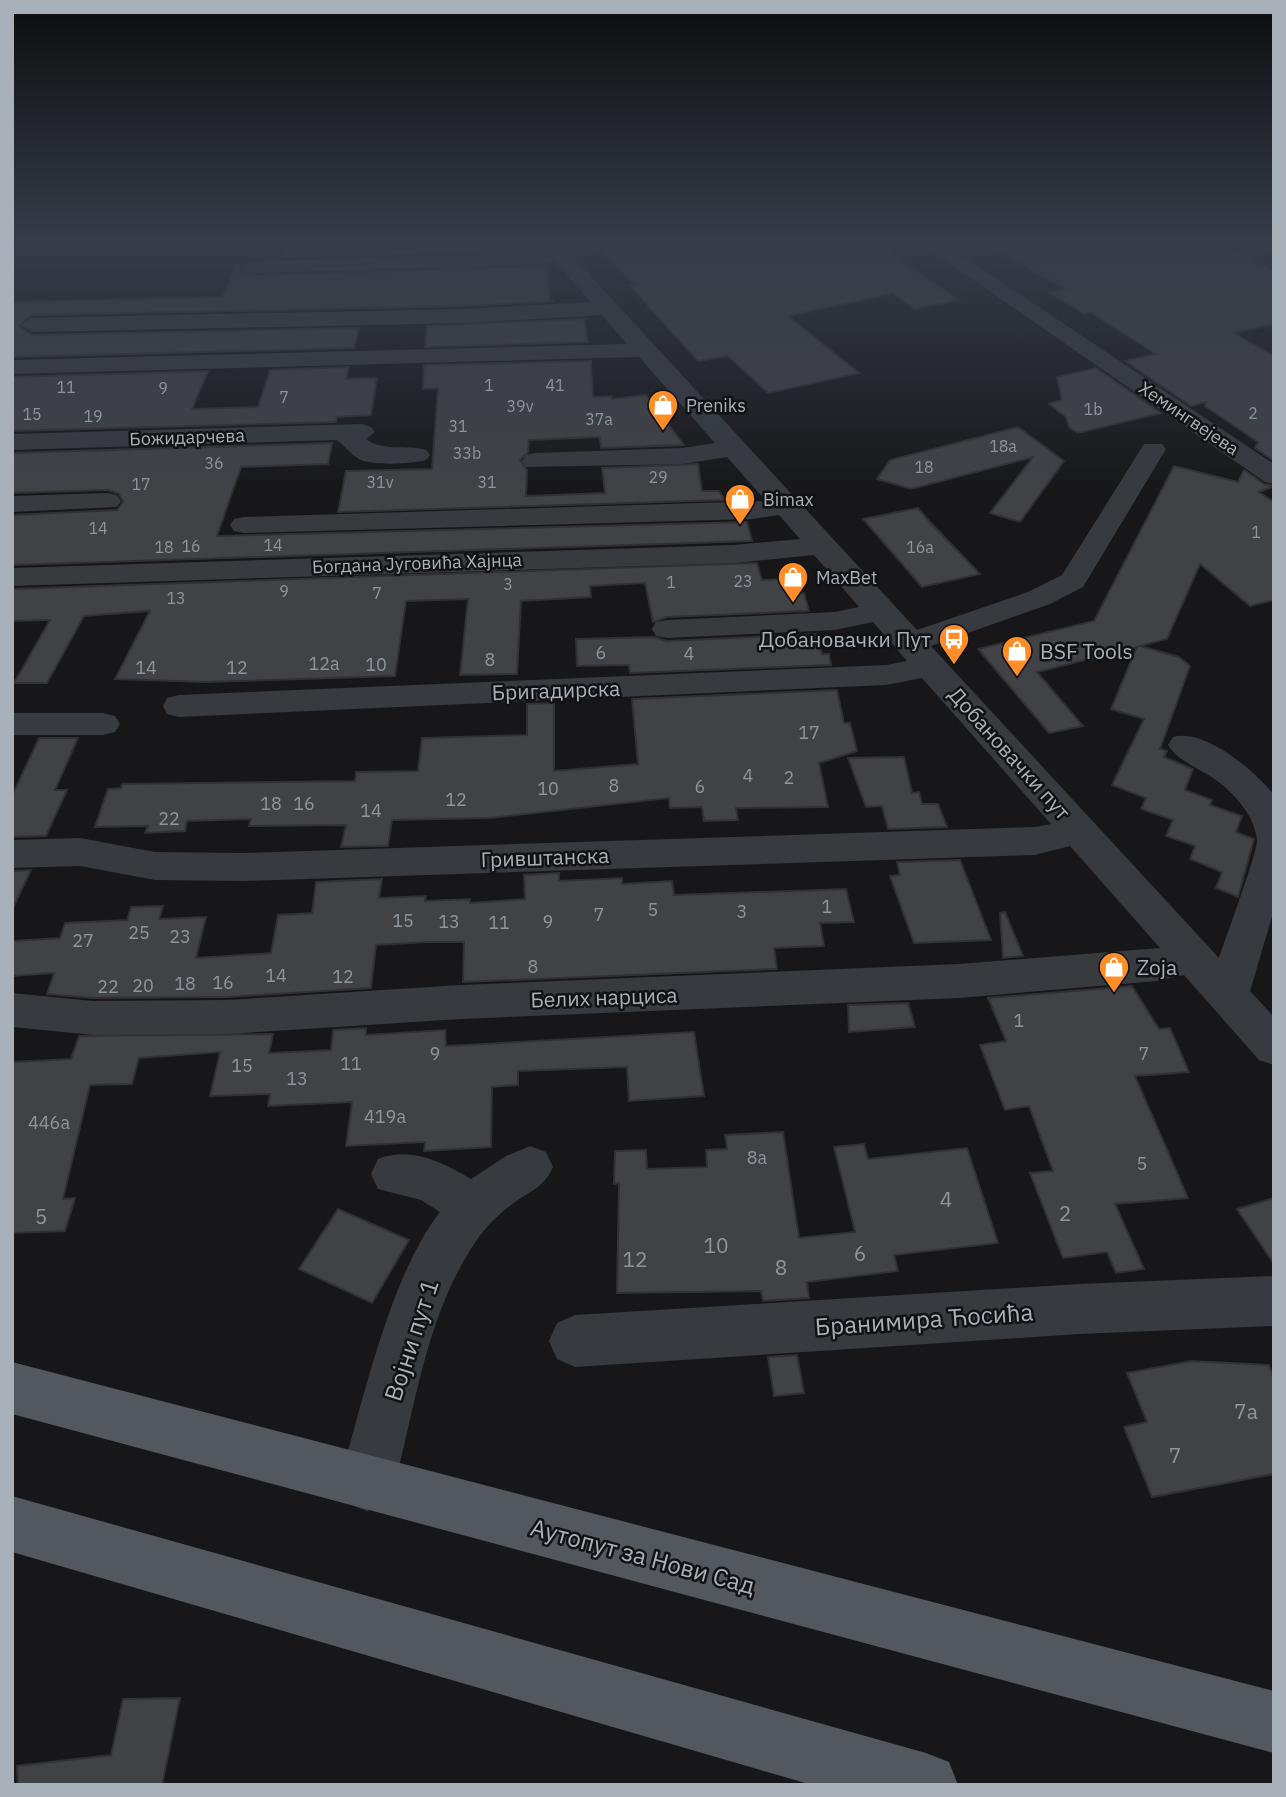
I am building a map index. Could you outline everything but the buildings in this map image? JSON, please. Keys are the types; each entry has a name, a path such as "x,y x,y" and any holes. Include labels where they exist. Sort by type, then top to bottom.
{"main road":[{"name":"Аутопут за Нови Сад","path":"12,1388 1274,1722"},
{"path":"12,1524 522,1672 926,1785"}],"street":[{"name":"Добановачки пут","path":"625,327 1274,1047"},
{"name":"Хемингвејева","path":"1054,327 1274,476"},
{"path":"12,367 645,350"},
{"name":"Божидарчева","path":"12,442 353,433 369,454 417,455"},
{"path":"535,461 683,457 733,448"},
{"name":"Бригадирска","path":"179,706 886,675 921,654 1073,581 1153,449"},
{"path":"12,504 107,501"},
{"path":"244,525 753,512 786,506"},
{"name":"Богдана Југовића Хајнца","path":"12,577 734,554 821,546"},
{"path":"667,629 835,621 882,611"},
{"path":"12,724 103,724"},
{"path":"1185,745 1229,772 1257,798 1273,825 1274,838"},
{"name":"Гривштанска","path":"12,854 80,852 155,866 244,867 1035,841 1079,830"},
{"path":"1228,995 1274,846"},
{"name":"Белих нарциса","path":"12,1010 93,1018 227,1017 461,1002 959,981 1157,965 1195,957"},
{"name":"Војни пут 1","path":"367,1483 420,1300 449,1239 474,1207 509,1179 530,1167"},
{"path":"394,1174 430,1180 474,1207"},
{"name":"Бранимира Ћосића","path":"575,1340 1274,1301"}],"place":[{"name":"Preniks","path":"663,432"},
{"name":"Bimax","path":"740,526"},
{"name":"MaxBet","path":"793,604"},
{"name":"Добановачки Пут","path":"954,666"},
{"name":"BSF Tools","path":"1017,678"},
{"name":"Zoja","path":"1114,994"}]}
